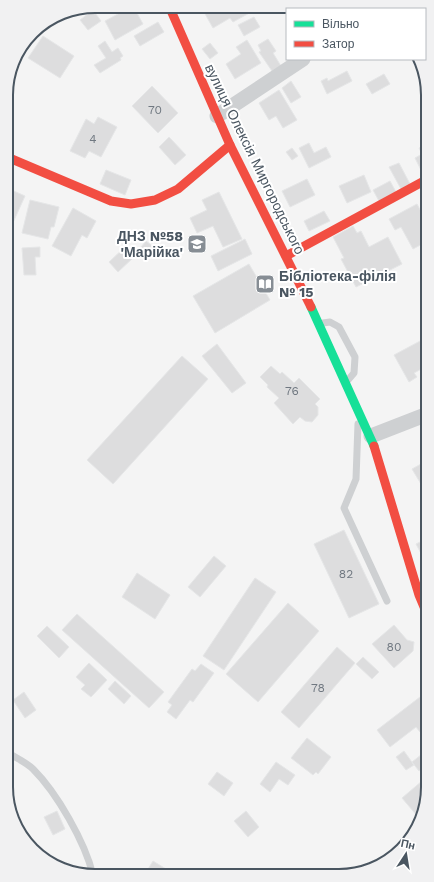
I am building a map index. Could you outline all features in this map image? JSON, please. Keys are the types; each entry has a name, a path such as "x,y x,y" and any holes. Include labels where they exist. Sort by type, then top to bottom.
{"street":[{"name":"вулиця Олексія Миргородського","path":"171,13 230,145 320,324 371,436 421,600"},
{"path":"217,116 301,60"},
{"path":"13,160 111,201 132,204 155,200 178,188 230,145"},
{"path":"286,256 421,183"},
{"path":"371,436 421,417"}],"lane":[{"path":"320,324 330,322 339,327 355,357 354,373 347,382"},
{"path":"358,408 356,479 344,508 387,601"},
{"path":"13,756 32,768 52,789 72,824 90,869"}],"building":[{"path":"95,13 101,21 88,30 80,20 88,14"},
{"path":"117,13 137,13 143,24 115,40 105,21 118,14"},
{"path":"205,13 249,13 233,22 230,18 213,28"},
{"path":"254,17 260,27 244,36 238,25"},
{"path":"158,22 164,32 140,46 134,36"},
{"path":"43,36 74,56 60,78 28,58"},
{"path":"268,39 276,51 273,53 281,66 272,71 259,52 261,51 258,45"},
{"path":"247,40 261,63 235,79 226,64 241,54 236,47"},
{"path":"105,41 112,52 118,48 123,56 120,58 121,60 100,73 94,65 106,58 98,46"},
{"path":"210,43 218,53 210,59 202,49"},
{"path":"347,71 352,81 327,94 321,81 327,78 328,81"},
{"path":"384,74 390,84 372,94 366,84"},
{"path":"291,81 301,97 291,103 282,88"},
{"path":"152,86 178,113 158,133 132,106"},
{"path":"279,90 297,120 283,128 276,116 269,120 259,103"},
{"path":"98,117 117,127 101,157 89,151 85,158 70,151 86,119 94,124"},
{"path":"169,137 186,155 175,165 159,147"},
{"path":"309,143 314,153 326,147 331,157 309,168 299,148"},
{"path":"292,148 298,156 292,160 286,152"},
{"path":"421,155 421,170 415,158"},
{"path":"399,163 410,184 401,189 389,167"},
{"path":"106,170 131,180 125,195 100,184"},
{"path":"364,175 371,192 347,203 339,186"},
{"path":"307,179 315,195 290,207 282,191"},
{"path":"390,181 396,192 379,201 373,190"},
{"path":"13,191 25,196 13,223"},
{"path":"219,192 242,239 223,247 213,226 197,233 190,218 207,210 202,200"},
{"path":"30,200 59,207 54,227 51,227 48,239 22,233"},
{"path":"417,204 421,211 421,245 413,249 401,227 395,230 389,219"},
{"path":"73,208 96,221 87,238 82,235 71,256 52,246"},
{"path":"324,211 330,221 309,231 304,221"},
{"path":"353,226 357,233 361,231 369,247 388,237 402,264 356,287 341,259 344,258 333,237"},
{"path":"245,239 252,254 218,271 211,256"},
{"path":"146,241 155,248 144,260 136,253"},
{"path":"126,246 135,256 118,272 109,262"},
{"path":"40,247 40,257 35,257 36,275 24,275 22,248"},
{"path":"249,264 270,300 215,333 193,296"},
{"path":"421,341 421,369 414,373 417,377 409,382 394,355"},
{"path":"217,344 246,383 232,393 202,356"},
{"path":"182,356 208,379 113,484 87,460"},
{"path":"271,366 280,374 282,372 294,383 299,378 320,399 315,404 318,407 318,415 312,422 305,421 300,417 293,424 274,403 279,398 267,387 268,385 260,377"},
{"path":"421,464 421,484 412,469"},
{"path":"344,530 379,604 349,618 314,544"},
{"path":"421,542 421,553 416,544"},
{"path":"214,556 226,566 200,597 188,587"},
{"path":"137,573 170,595 155,619 122,597"},
{"path":"255,578 276,592 224,670 203,656"},
{"path":"288,603 319,631 258,702 226,674"},
{"path":"77,614 164,692 149,708 62,630"},
{"path":"394,625 407,640 414,642 413,651 394,668 372,644"},
{"path":"47,626 69,647 59,658 37,636"},
{"path":"337,647 355,663 299,728 281,712"},
{"path":"363,657 379,672 372,679 356,664"},
{"path":"89,663 107,680 91,697 81,689 85,685 76,677"},
{"path":"201,664 214,673 193,702 190,700 176,719 167,712 172,705 168,702 192,669 195,671"},
{"path":"115,681 131,696 124,704 108,689"},
{"path":"24,692 36,710 25,718 13,700"},
{"path":"420,697 420,732 416,727 390,747 377,730"},
{"path":"307,738 331,757 318,774 316,772 313,775 291,758"},
{"path":"404,751 414,765 406,770 396,757"},
{"path":"421,755 421,769 419,771 412,762"},
{"path":"276,762 295,775 288,785 279,779 270,792 260,784"},
{"path":"217,772 233,783 224,796 208,784"},
{"path":"421,782 421,793 416,815 402,798"},
{"path":"57,811 65,829 53,835 44,817"},
{"path":"246,811 259,827 248,837 234,821"},
{"path":"153,861 166,869 148,869"}],"traffic: fast":[{"path":"311,307 374,446"}],"traffic: jam":[{"path":"172,13 230,145 311,307"},
{"path":"13,160 111,201 131,204 155,200 178,189 230,145"},
{"path":"286,256 421,183"},
{"path":"374,446 421,600"}],"place":[{"name":"ДНЗ №58 'Марійка'","path":"197,244"},
{"name":"Бібліотека-філія № 15","path":"265,284"}]}
